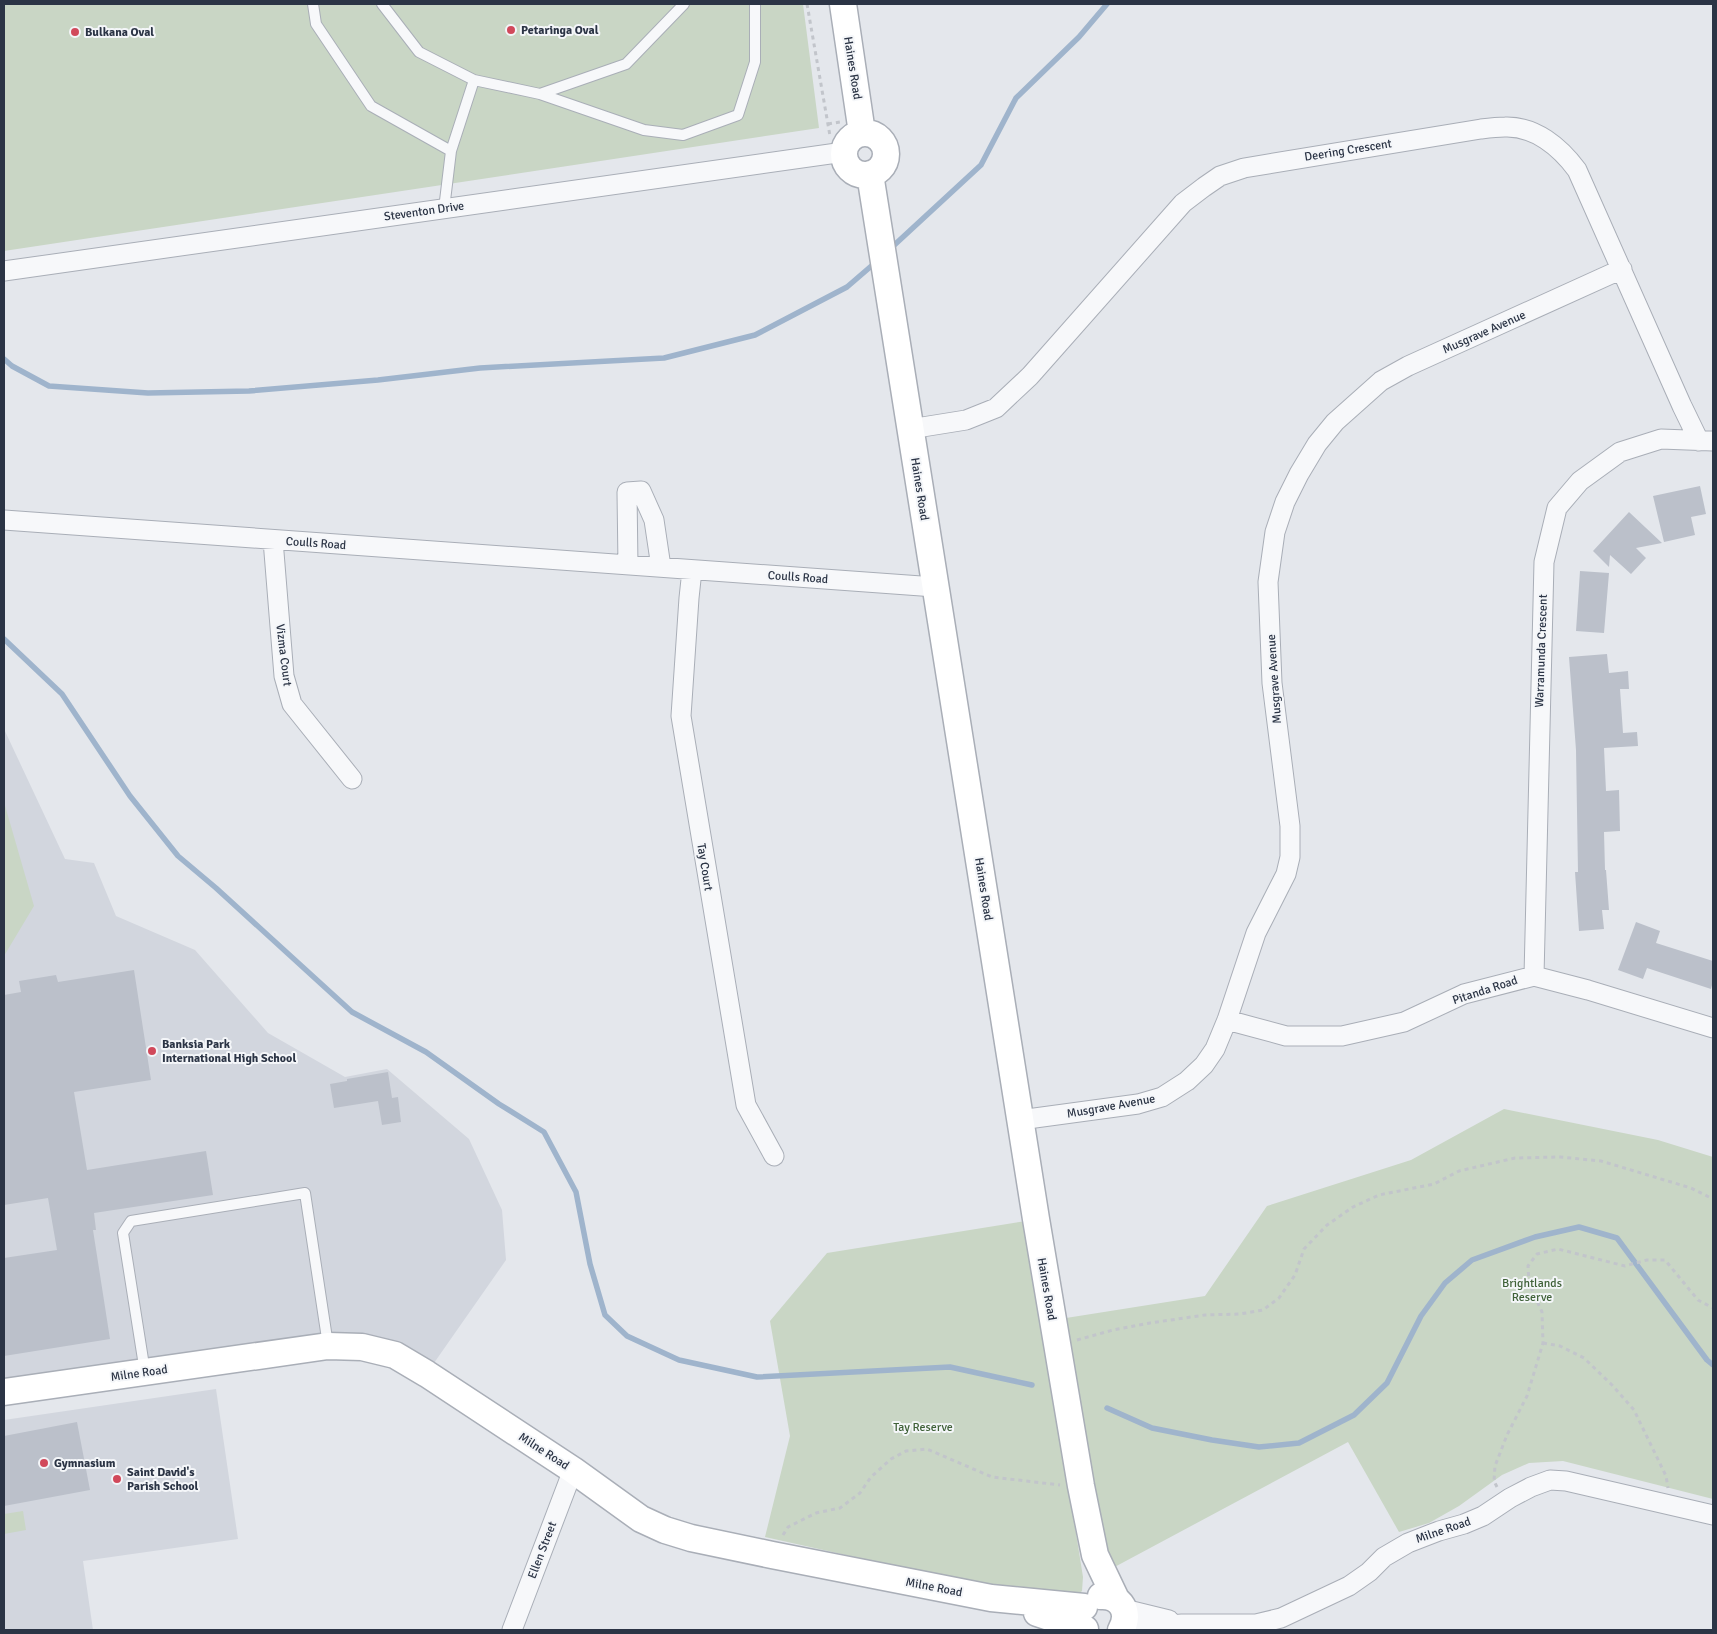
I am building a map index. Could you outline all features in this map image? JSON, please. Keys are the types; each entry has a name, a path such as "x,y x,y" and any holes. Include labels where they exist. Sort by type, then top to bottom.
{"main road":[{"name":"Haines Road","path":"842,4 862,133"},
{"path":"862,133 870,133 876,136 885,146 886,153 882,167 870,174 863,174 851,169 838,153 850,139 862,133"},
{"name":"Haines Road","path":"870,174 1020,1120 1081,1486 1095,1555 1121,1617"},
{"name":"Milne Road","path":"4,1392 328,1346 362,1347 395,1356 427,1374 642,1519 664,1530 691,1538 772,1555 1086,1617"},
{"path":"1086,1617 1095,1555"},
{"path":"1086,1617 1095,1597 1102,1595 1121,1617"}],"street":[{"name":"Deering Crescent","path":"910,428 966,420 996,408 1030,376 1183,203 1220,176 1244,168 1507,126 1530,131 1552,144 1566,155 1578,170 1682,406 1706,441"},
{"name":"Steventon Drive","path":"4,271 838,153"},
{"name":"Musgrave Avenue","path":"1020,1120 1138,1104 1162,1097 1186,1081 1204,1065 1215,1050 1256,933 1286,874 1290,857 1290,826 1272,683 1268,582 1274,532 1284,502 1317,444 1335,422 1382,381 1408,366 1622,269"},
{"name":"Warramunda Crescent","path":"1534,976 1544,562 1556,508 1580,481 1620,452 1661,438 1706,441"},
{"path":"628,565 627,492 641,491 654,520 661,568"},
{"name":"Coulls Road","path":"4,520 936,587"},
{"name":"Vizma Court","path":"273,540 284,676 292,704 352,779"},
{"name":"Tay Court","path":"692,570 688,598 681,716 746,1105 774,1156"},
{"name":"Pitanda Road","path":"1227,1020 1286,1036 1342,1036 1404,1022 1464,994 1534,976 1588,990 1713,1028"},
{"name":"Ellen Street","path":"512,1630 572,1470"},
{"name":"Milne Road","path":"1121,1617 1182,1624 1256,1624 1281,1618 1349,1586 1369,1572 1384,1557 1408,1543 1439,1530 1464,1524 1483,1516 1503,1502 1531,1487 1550,1480 1566,1481 1713,1515"}],"lane":[{"path":"313,4 316,24 371,106 451,151"},
{"path":"382,4 419,52 474,80 540,94 644,130 683,134 738,115 755,62 755,4"},
{"path":"540,94 626,64 684,4"},
{"path":"444,209 451,151 474,80"},
{"path":"145,1372 124,1233 131,1221 305,1193 328,1346"}],"path":[{"path":"807,4 838,153"},
{"path":"1057,1345 1113,1330 1150,1323 1205,1315 1240,1314 1263,1310 1279,1298 1295,1275 1304,1249 1327,1225 1353,1207 1379,1195 1434,1184 1460,1171 1515,1158 1560,1157 1601,1161 1691,1188 1713,1199"},
{"path":"1503,1502 1494,1481 1495,1466 1507,1435 1526,1396 1543,1343 1542,1312 1529,1283 1528,1266 1537,1254 1558,1249 1625,1266 1647,1260 1665,1260 1698,1300 1713,1308"},
{"path":"1543,1343 1560,1346 1584,1358 1634,1410 1666,1476 1672,1506"},
{"path":"772,1555 788,1527 816,1513 840,1508 860,1493 871,1477 891,1459 906,1451 928,1449 992,1477 1081,1486"}],"shaded area":[{"name":"Banksia Park International High School","path":"4,729 65,859 94,863 116,916 195,950 268,1033 345,1077 387,1069 469,1139 502,1210 506,1260 434,1363 399,1345 4,1382"},
{"name":"Saint David's Parish School","path":"216,1389 238,1539 83,1561 93,1630 4,1630 4,1420"}],"green space":[{"path":"4,4 803,4 819,128 4,251"},
{"path":"4,802 34,906 4,956"},
{"name":"Brightlands Reserve","path":"1504,1109 1658,1140 1713,1157 1713,1499 1563,1461 1529,1463 1502,1475 1459,1506 1429,1523 1399,1532 1348,1442 1109,1570 1066,1318 1205,1296 1267,1206 1411,1160"},
{"name":"Tay Reserve","path":"1026,1221 1083,1577 1082,1591 1071,1601 1057,1602 765,1537 790,1436 770,1321 827,1253"},
{"path":"23,1511 26,1530 4,1534 4,1514"}],"building":[{"path":"1700,486 1706,514 1691,517 1695,535 1664,542 1653,496"},
{"path":"1629,512 1662,543 1636,548 1646,558 1631,574 1610,555 1609,567 1593,551"},
{"path":"1580,571 1609,573 1604,633 1576,631"},
{"path":"1607,654 1609,673 1628,671 1629,689 1620,689 1623,733 1637,732 1638,746 1604,748 1606,791 1619,790 1620,831 1604,832 1609,910 1602,910 1604,929 1579,931 1575,872 1578,872 1576,750 1569,657"},
{"path":"1636,922 1660,931 1656,943 1713,961 1711,989 1647,968 1643,979 1618,970"},
{"path":"134,970 151,1080 74,1092 87,1170 206,1151 213,1195 94,1213 96,1230 93,1230 110,1339 4,1356 4,1258 57,1250 48,1198 4,1205 4,995 21,992 19,981 56,975 58,982"},
{"path":"388,1072 392,1098 398,1097 401,1122 382,1125 378,1101 334,1108 330,1084"},
{"name":"Gymnasium","path":"77,1422 90,1490 4,1506 4,1436"}],"waterway":[{"path":"890,249 981,165 1016,98 1079,37 1107,4"},
{"path":"4,359 12,366 49,386 148,393 249,391 378,380 480,368 664,358 755,335 847,287 876,262"},
{"path":"4,639 62,694 130,796 178,856 216,888 352,1012 426,1052 499,1104 544,1132 576,1192 590,1264 605,1315 627,1336 679,1360 757,1377 950,1367 1032,1385"},
{"path":"1107,1408 1152,1428 1212,1440 1259,1447 1299,1443 1354,1415 1387,1383 1421,1316 1445,1283 1472,1260 1535,1237 1579,1227 1617,1238 1707,1360 1713,1365"}],"place":[{"name":"Petaringa Oval","path":"511,30"},
{"name":"Bulkana Oval","path":"75,32"},
{"name":"Banksia Park International High School","path":"152,1051"},
{"name":"Gymnasium","path":"44,1463"},
{"name":"Saint David's Parish School","path":"117,1479"}]}
